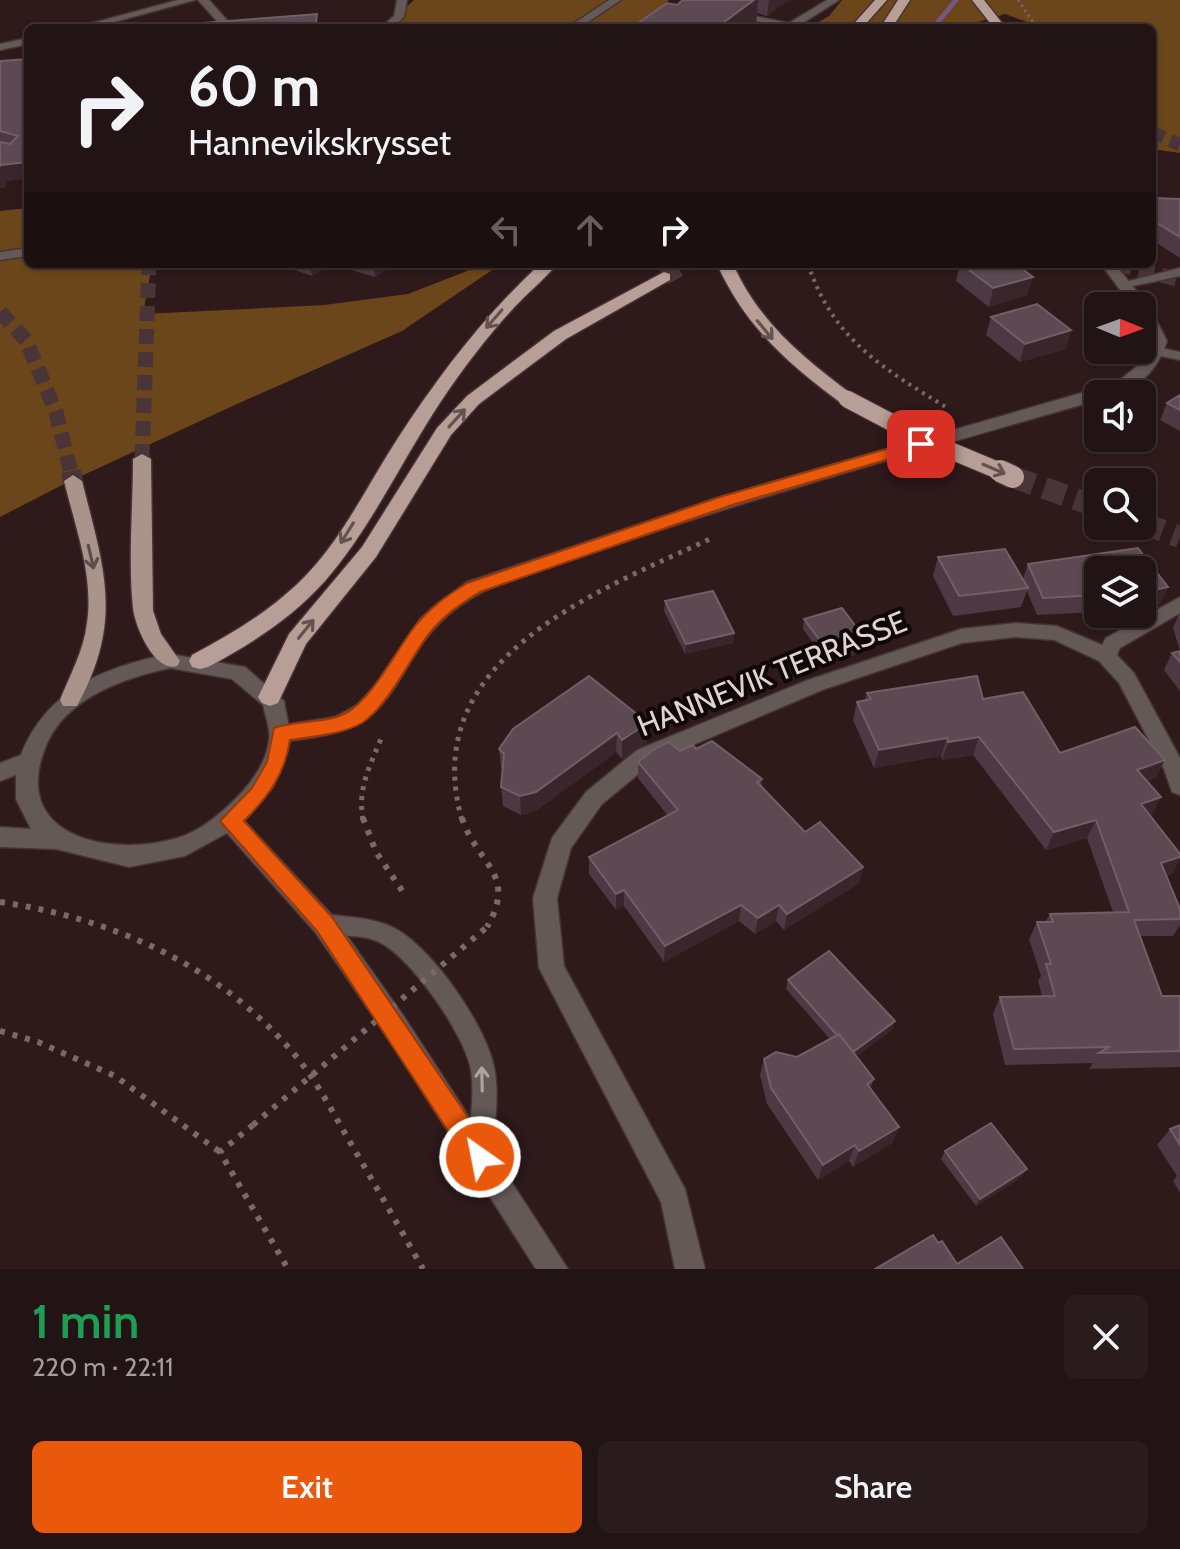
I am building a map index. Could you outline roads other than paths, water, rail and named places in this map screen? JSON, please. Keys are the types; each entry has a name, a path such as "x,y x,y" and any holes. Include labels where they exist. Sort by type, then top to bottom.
{"highway":[{"path":"860,24 881,0"},
{"path":"889,24 904,0"},
{"path":"978,0 997,24"},
{"path":"200,661 260,629 308,587 339,546 430,400 515,294 544,268"},
{"path":"727,268 746,307 769,336 800,365 847,399 923,439 1013,477"},
{"path":"270,697 297,640 369,552 444,432 473,400 560,335 664,277"}],"main road":[{"path":"142,459 143,611 152,636 170,661"},
{"path":"70,700 89,655 98,613 95,575 73,481"}],"street":[{"path":"95,24 190,0"},
{"path":"203,0 225,24"},
{"path":"390,24 399,17 402,0"},
{"path":"578,24 616,0"},
{"path":"0,47 24,42"},
{"path":"0,256 24,253"},
{"path":"1111,268 1130,292"},
{"path":"1156,335 1159,341 1156,351"},
{"path":"1130,380 1149,364"},
{"path":"281,733 331,726 356,717 390,678 422,630 446,605 474,587 726,501 1084,399"},
{"path":"1106,656 1113,643 1180,604"},
{"name":"HANNEVIK TERRASSE","path":"690,1269 675,1199 552,968 545,898 560,845 594,798 645,756 830,680 961,636 1016,630 1057,633 1106,656 1127,678 1175,769 1180,786"},
{"path":"0,837 56,839 86,852 121,857 159,853 197,840 230,821 259,794 277,763 281,733 278,714 270,697 252,680 228,668 200,661 170,661 117,673 70,700 43,729 28,761 26,793 36,819 56,839"},
{"path":"0,772 28,761"},
{"path":"230,821 324,924 553,1269"}],"lane":[{"path":"796,24 834,0"},
{"path":"690,4 777,24"},
{"path":"1124,284 1180,272"},
{"path":"1156,351 1180,356"},
{"path":"324,924 385,934 405,947 439,987 483,1068 480,1157"}],"waterway":[{"path":"936,24 956,0"}],"tunnel":[{"path":"1156,134 1180,145"},
{"path":"142,459 149,268"},
{"path":"664,277 679,268"},
{"path":"1133,268 1180,280"},
{"path":"0,312 26,340 56,412 71,473"},
{"path":"71,471 73,481"},
{"path":"1013,477 1084,502"},
{"path":"1156,528 1180,537"}]}
